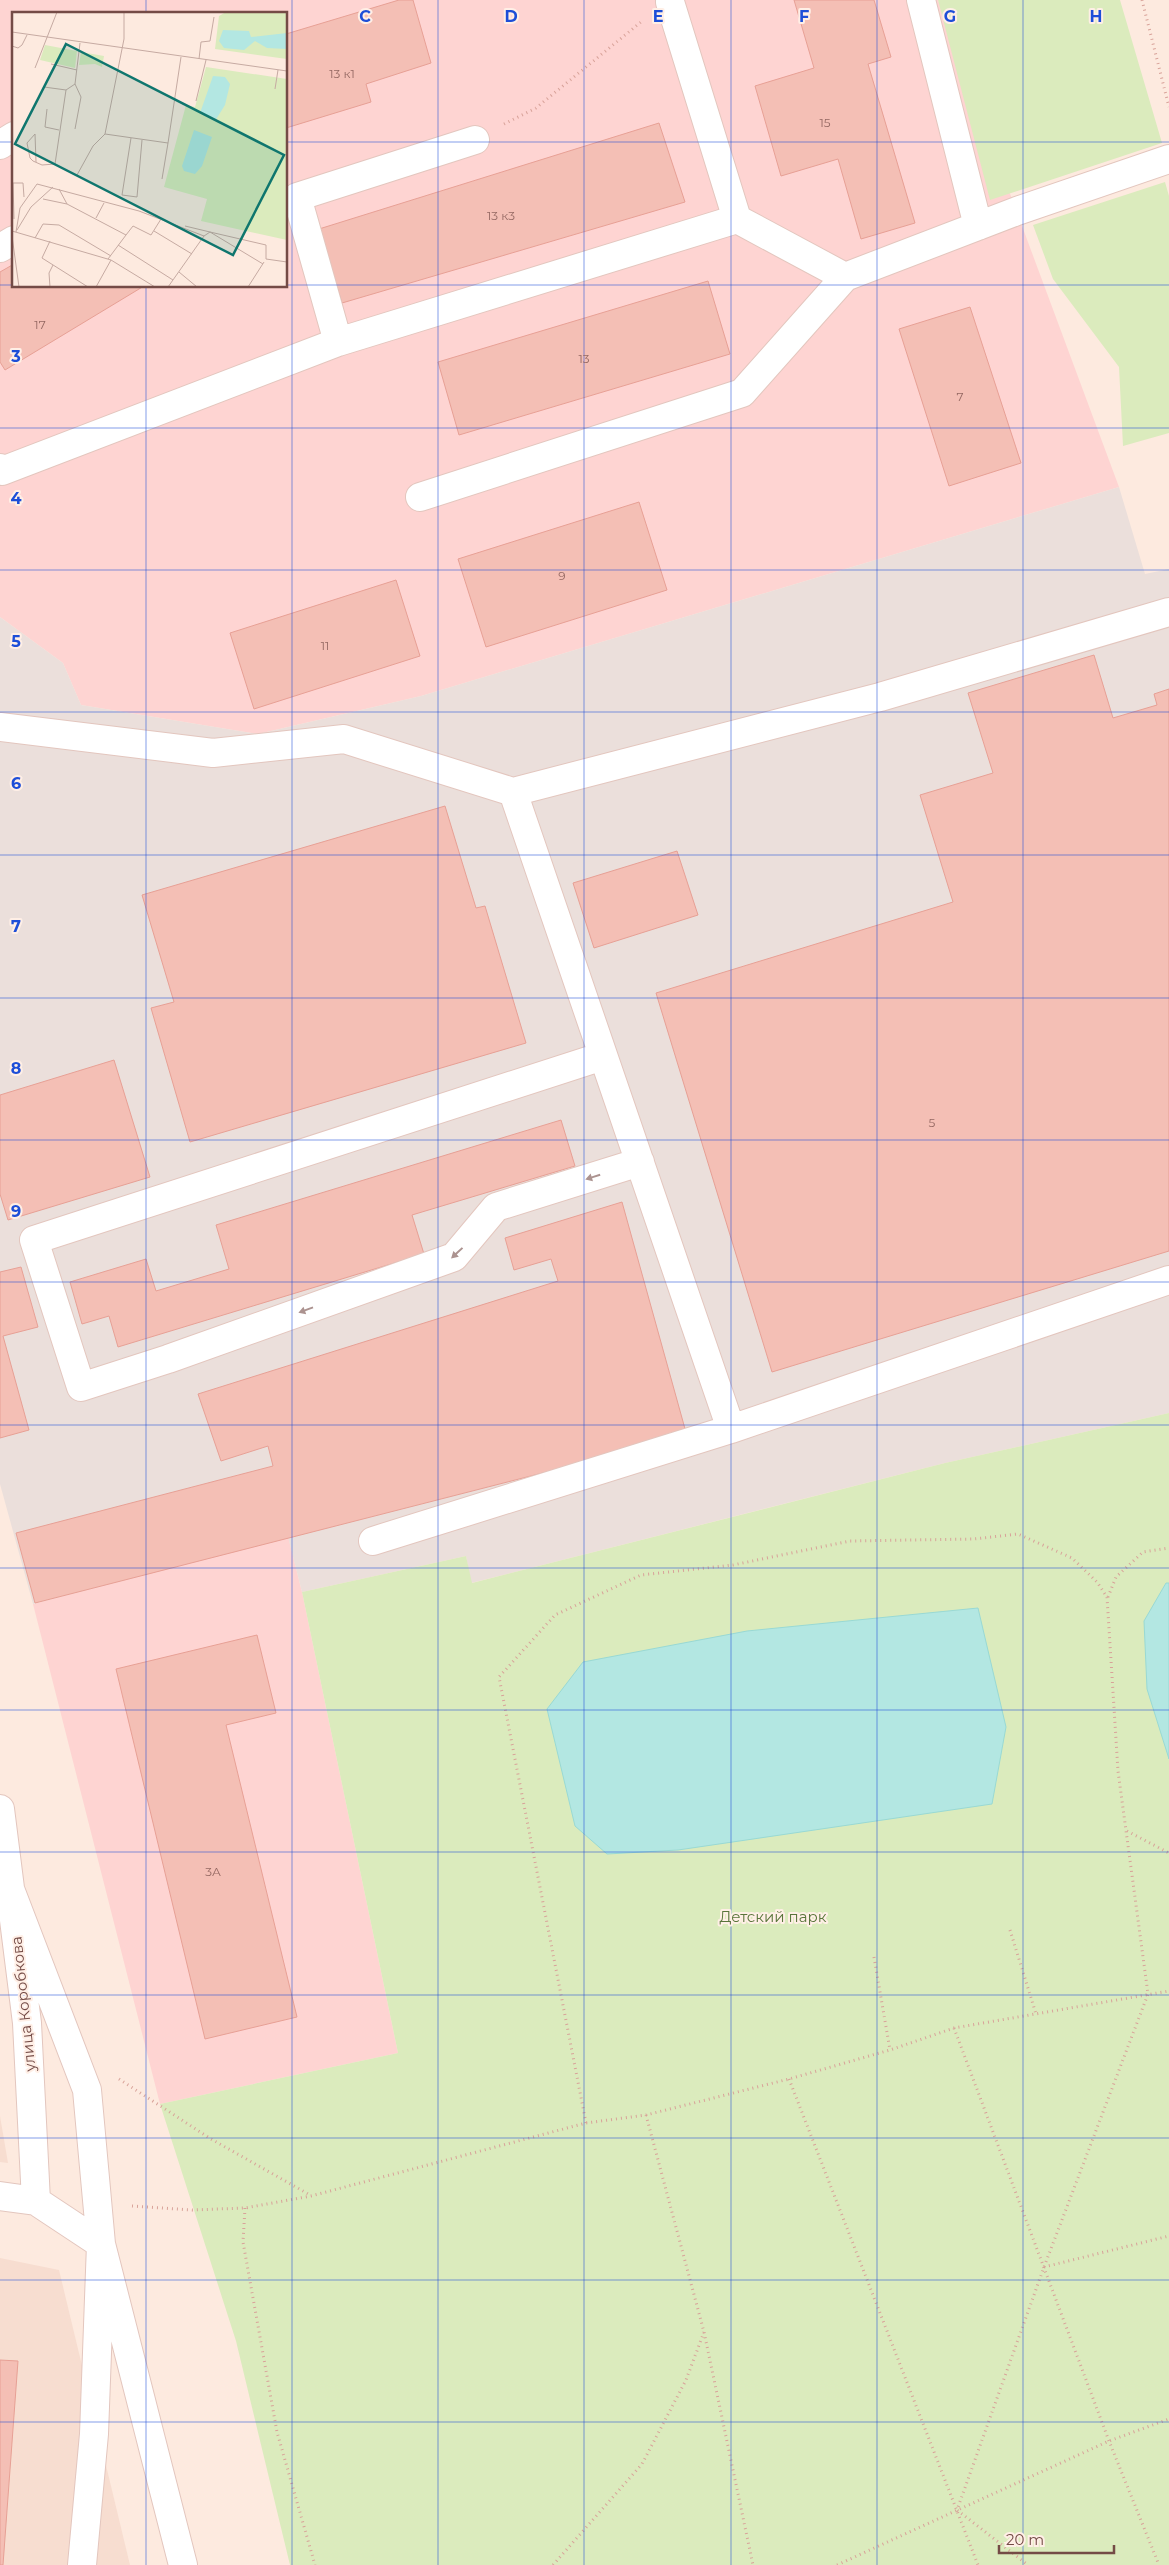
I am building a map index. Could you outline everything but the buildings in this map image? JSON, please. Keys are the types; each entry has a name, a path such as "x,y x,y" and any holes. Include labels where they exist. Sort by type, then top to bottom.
{"street":[{"path":"921,0 978,226"},
{"path":"670,2 737,219 845,278"},
{"path":"0,145 12,137"},
{"path":"338,342 297,197 475,140"},
{"path":"420,497 742,393 845,278 978,226 1169,159"},
{"path":"0,468 2,470 338,342 737,219"},
{"path":"0,248 12,241"},
{"path":"0,727 213,753 344,739 513,792 880,697 1169,612"},
{"path":"513,792 731,1429"},
{"path":"603,1056 34,1240 82,1387 168,1359 454,1257 496,1207 640,1162"},
{"path":"373,1542 731,1429 1169,1280"},
{"name":"улица Коробкова","path":"0,1808 27,2023 36,2201"},
{"path":"10,1889 87,2090 99,2204 101,2244 94,2434 82,2565"},
{"path":"0,2196 36,2201 101,2244 183,2565"}],"path":[{"path":"1142,0 1169,107"},
{"path":"475,140 536,108 633,28 670,2"},
{"path":"586,2124 499,1677 555,1615 641,1575 734,1565 850,1541 974,1539 1018,1534 1072,1558 1097,1582 1107,1597"},
{"path":"957,2510 1044,2267 1148,1994 1118,1770 1107,1597 1116,1577 1143,1552 1169,1548"},
{"path":"1126,1831 1169,1853"},
{"path":"1010,1930 1036,2014"},
{"path":"874,1957 890,2050"},
{"path":"99,2204 192,2210 245,2208 311,2196 586,2124 646,2115 789,2079 890,2050 954,2028 1169,1991"},
{"path":"954,2028 1108,2441 1159,2565"},
{"path":"114,2076 211,2139 311,2196"},
{"path":"789,2079 978,2565"},
{"path":"646,2115 704,2332 753,2565"},
{"path":"245,2208 243,2242 277,2432 315,2565"},
{"path":"1044,2267 1169,2236"},
{"path":"553,2565 642,2464 686,2380 704,2332"},
{"path":"836,2565 1108,2441 1169,2419"},
{"path":"957,2510 1028,2565"}],"shaded area":[{"path":"0,0 938,0 1119,487 421,696 258,734 81,705 63,663 0,617"},
{"path":"1119,487 1145,574 1169,569 1169,1413 945,1463 471,1583 466,1556 302,1592 288,1537 33,1604 0,1484 0,617 63,663 81,705 258,734 421,696"},
{"path":"288,1536 302,1592 398,2053 160,2104 33,1604"},
{"path":"0,2116 8,2163 0,2162"},
{"path":"0,2258 59,2270 130,2565 0,2565"}],"green space":[{"path":"938,0 1120,0 1162,143 990,200"},
{"path":"1165,182 1169,196 1169,433 1123,446 1119,367 1053,279 1033,225"},
{"name":"Детский парк","path":"1169,1413 1169,2565 290,2565 236,2341 160,2104 398,2053 302,1592 466,1556 472,1583 945,1463"}],"water":[{"path":"1166,1583 1169,1583 1169,1759 1147,1689 1144,1621"},
{"path":"978,1608 1006,1727 992,1804 678,1850 607,1854 575,1826 547,1709 583,1662 747,1631"}]}
